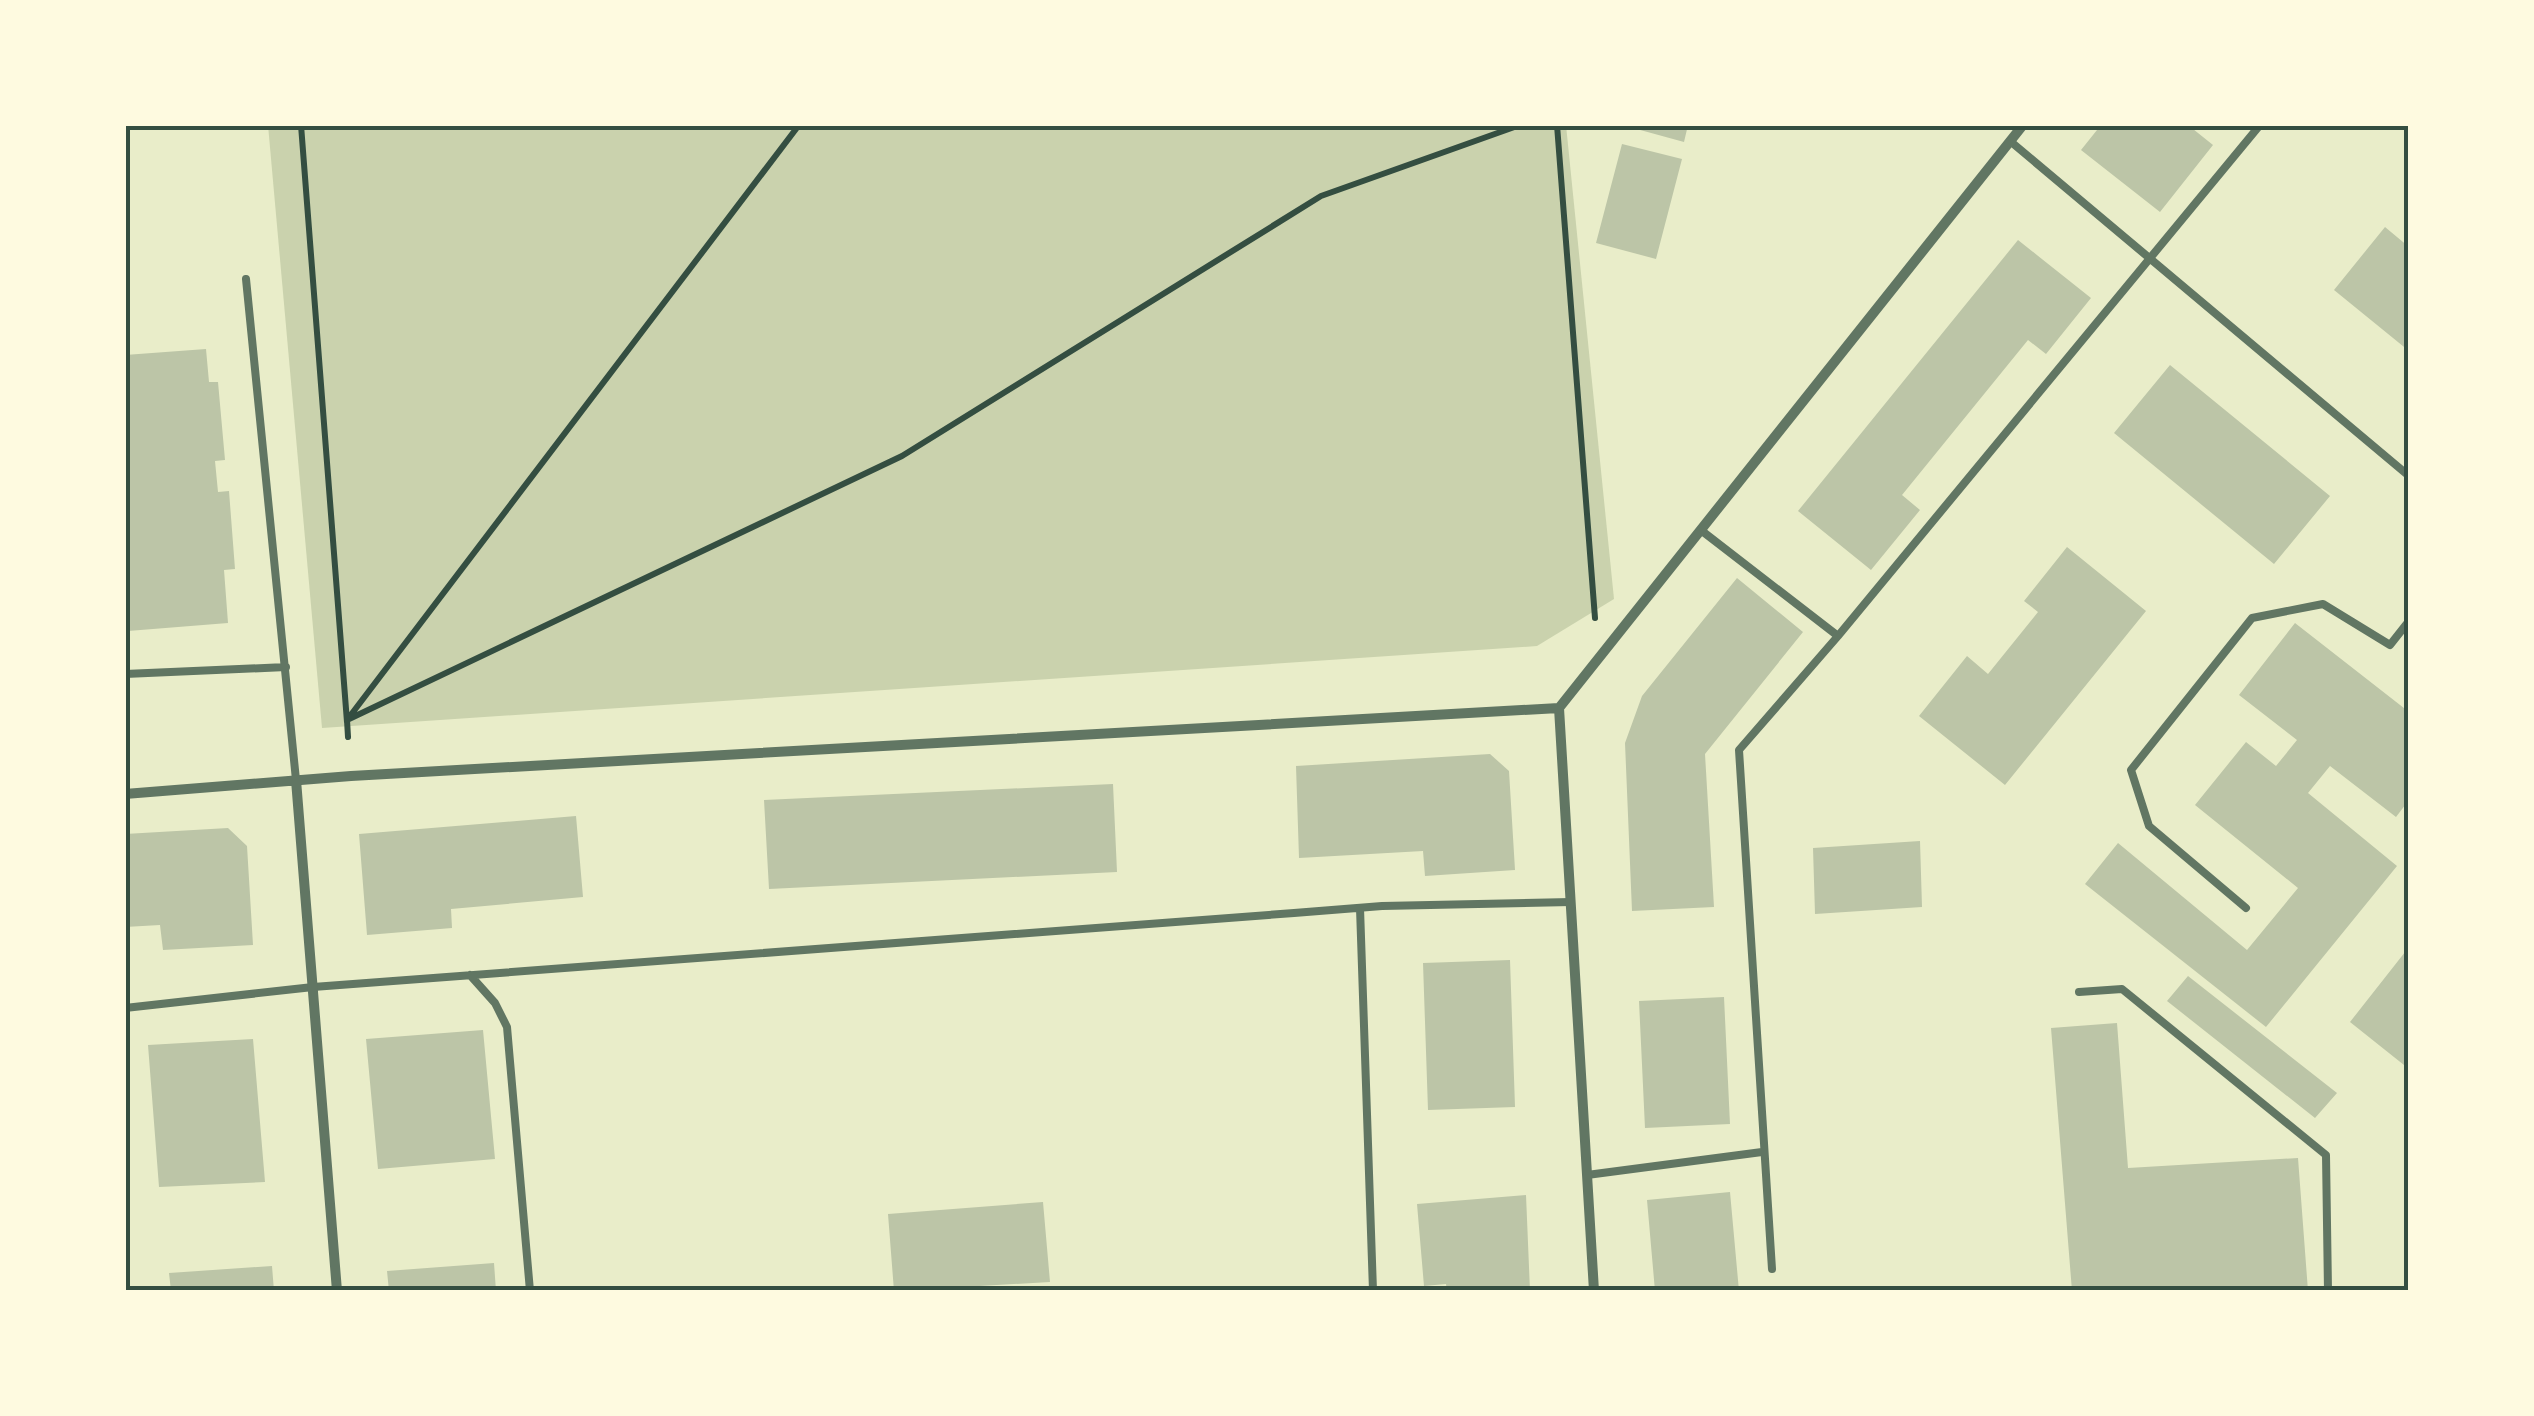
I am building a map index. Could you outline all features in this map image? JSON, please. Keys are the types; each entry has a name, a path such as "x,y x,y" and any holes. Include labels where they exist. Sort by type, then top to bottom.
{"street":[{"path":"1594,1291 1559,708 2023,125"},
{"path":"125,794 296,780 1559,708"},
{"path":"296,780 337,1291"}],"lane":[{"path":"1772,1269 1739,750 1838,636 2260,125"},
{"path":"2010,142 2409,476"},
{"path":"246,279 296,780"},
{"path":"1702,531 1838,636"},
{"path":"2246,908 2149,826 2131,770 2252,618 2323,604 2390,645 2409,620"},
{"path":"125,674 286,667"},
{"path":"125,1008 313,987 1360,908 1571,902"},
{"path":"1360,908 1373,1291"},
{"path":"470,975 494,1003 507,1027 530,1291"},
{"path":"2079,992 2122,989 2326,1155 2328,1291"},
{"path":"1587,1175 1762,1152"}],"path":[{"path":"300,125 348,736"},
{"path":"347,720 799,125"},
{"path":"347,720 902,456 1321,196 1520,125"},
{"path":"1557,125 1595,618"}],"green space":[{"path":"268,125 1566,125 1614,599 1537,646 322,728"}],"building":[{"path":"1622,125 1688,125 1684,142"},
{"path":"2101,125 2196,125 2193,129 2213,145 2160,212 2081,150"},
{"path":"1622,144 1682,159 1656,259 1596,243"},
{"path":"2385,227 2409,247 2409,351 2334,290"},
{"path":"2018,240 2091,298 2046,354 2028,340 1902,495 1920,510 1871,570 1798,511"},
{"path":"206,349 209,382 218,382 225,460 215,461 218,492 229,491 235,569 224,570 228,623 128,631 125,355"},
{"path":"2170,365 2330,496 2274,564 2114,433"},
{"path":"2067,547 2146,611 2005,785 1919,716 1967,656 1988,674 2038,612 2024,601"},
{"path":"1737,578 1803,632 1705,754 1714,907 1632,911 1625,743 1642,696"},
{"path":"2295,623 2409,712 2409,800 2396,817 2330,766 2308,793 2397,866 2266,1027 2085,884 2118,843 2247,950 2298,888 2195,805 2246,742 2276,766 2297,740 2239,695"},
{"path":"1490,754 1509,771 1515,870 1425,876 1423,851 1299,858 1296,766"},
{"path":"1113,784 1117,872 769,889 764,800"},
{"path":"576,816 583,897 451,909 452,928 367,935 359,834"},
{"path":"228,828 247,846 253,945 163,950 160,925 125,927 125,834"},
{"path":"1920,841 1922,907 1815,914 1813,848"},
{"path":"2409,947 2409,1069 2350,1022"},
{"path":"1510,960 1515,1107 1428,1110 1423,963"},
{"path":"2188,976 2337,1093 2315,1118 2167,1001"},
{"path":"1724,997 1730,1124 1645,1128 1639,1001"},
{"path":"2117,1023 2128,1168 2298,1158 2308,1291 2072,1291 2051,1028"},
{"path":"483,1030 495,1159 378,1169 366,1039"},
{"path":"253,1039 265,1182 159,1187 148,1045"},
{"path":"1730,1192 1739,1291 1655,1291 1647,1200"},
{"path":"1526,1195 1530,1291 1447,1291 1446,1284 1424,1286 1417,1204"},
{"path":"1043,1202 1050,1282 894,1291 888,1214"},
{"path":"494,1263 496,1291 389,1291 387,1271"},
{"path":"272,1266 274,1291 171,1291 169,1273"}]}
